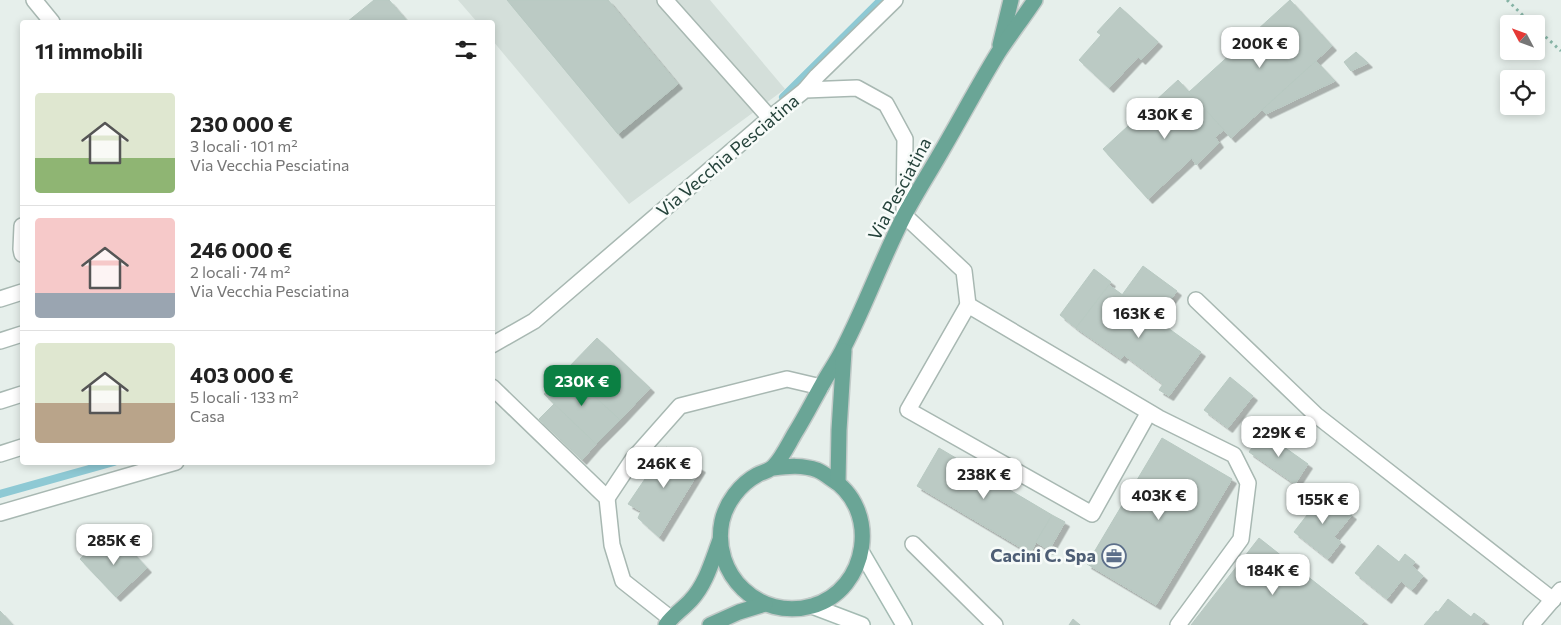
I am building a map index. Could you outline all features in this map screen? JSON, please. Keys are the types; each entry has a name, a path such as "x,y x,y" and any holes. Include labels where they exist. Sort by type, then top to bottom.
{"main road":[{"name":"Via Pesciatina","path":"998,53 1011,0"},
{"name":"Via Pesciatina","path":"773,468 804,419 844,347 904,216 998,53 1035,0"},
{"name":"Via Pesciatina","path":"838,483 844,347"},
{"path":"668,622 692,599 709,571 720,539 722,520 729,502 741,487 756,475 773,468 796,466 819,471 838,483 851,497 860,514 863,534 862,553 855,570 844,586 829,598 812,606 789,609 765,604 747,594 733,578 724,560 720,539"},
{"path":"710,625 739,612 765,604"}],"street":[{"path":"34,0 50,20"},
{"path":"665,0 770,118"},
{"path":"805,90 895,0"},
{"name":"Via Vecchia Pesciatina","path":"495,343 534,322 805,90 857,88 886,104 906,139 904,216"},
{"path":"904,216 964,271 968,305 908,410 1092,514 1149,412"},
{"path":"0,299 20,293"},
{"path":"1196,300 1316,415 1557,595 1532,625"},
{"path":"968,305 1149,412 1234,455 1248,483 1241,539 1178,625"},
{"path":"0,341 20,335"},
{"path":"668,622 623,581 612,545 607,498 633,459 680,406 787,380 821,387"},
{"path":"495,390 607,498"},
{"path":"0,401 20,395"},
{"path":"0,454 20,448"},
{"path":"0,513 166,465"},
{"path":"913,544 995,625"},
{"path":"862,553 904,625"},
{"path":"812,606 862,625"}],"path":[{"path":"1507,0 1523,15"},
{"path":"1545,36 1561,51"}],"shaded area":[{"path":"458,0 710,0 785,89 629,204 495,43 495,20 475,20"}],"building":[{"path":"374,0 389,0 406,20 349,20"},
{"path":"507,0 608,0 678,84 618,134"},
{"path":"1290,0 1332,46 1231,138 1189,92"},
{"path":"1120,7 1158,42 1141,60 1138,57 1109,88 1079,60 1101,35 1097,32"},
{"path":"1356,52 1368,63 1351,71 1344,62"},
{"path":"1316,61 1335,81 1266,114 1262,110"},
{"path":"1178,80 1224,130 1215,137 1219,143 1196,165 1192,158 1148,199 1103,149"},
{"path":"1143,266 1177,291 1156,319 1122,295"},
{"path":"1094,269 1111,282 1076,328 1060,315"},
{"path":"1109,285 1201,352 1169,396 1159,390 1163,384 1124,355 1121,359 1076,328"},
{"path":"597,338 650,388 620,420 566,370"},
{"path":"566,370 620,420 596,444 544,394"},
{"path":"1230,377 1253,396 1228,428 1204,410"},
{"path":"554,404 596,444 582,460 539,419"},
{"path":"1263,432 1308,464 1295,484 1249,452"},
{"path":"1162,438 1232,479 1156,605 1087,564"},
{"path":"666,447 701,468 659,537 638,518 641,511 628,504 649,473 644,470 652,459 656,462"},
{"path":"939,448 1052,515 1030,553 917,486"},
{"path":"1316,491 1341,511 1343,508 1352,515 1334,537 1341,542 1328,559 1294,532 1314,506 1308,502"},
{"path":"1052,515 1065,522 1049,550 1036,542"},
{"path":"119,538 147,568 116,597 80,559 95,544 103,553"},
{"path":"1259,538 1364,621 1361,625 1191,625"},
{"path":"1378,545 1399,562 1405,554 1415,562 1412,566 1423,576 1412,590 1401,581 1387,599 1355,573"},
{"path":"1448,599 1471,617 1474,613 1485,621 1481,625 1424,625"},
{"path":"0,611 13,625 0,625"},
{"path":"1073,619 1080,625 1069,625"}],"waterway":[{"path":"783,97 881,0"},
{"path":"0,494 103,465"}],"place":[{"name":"Cacini C. Spa","path":"1114,556"}]}
